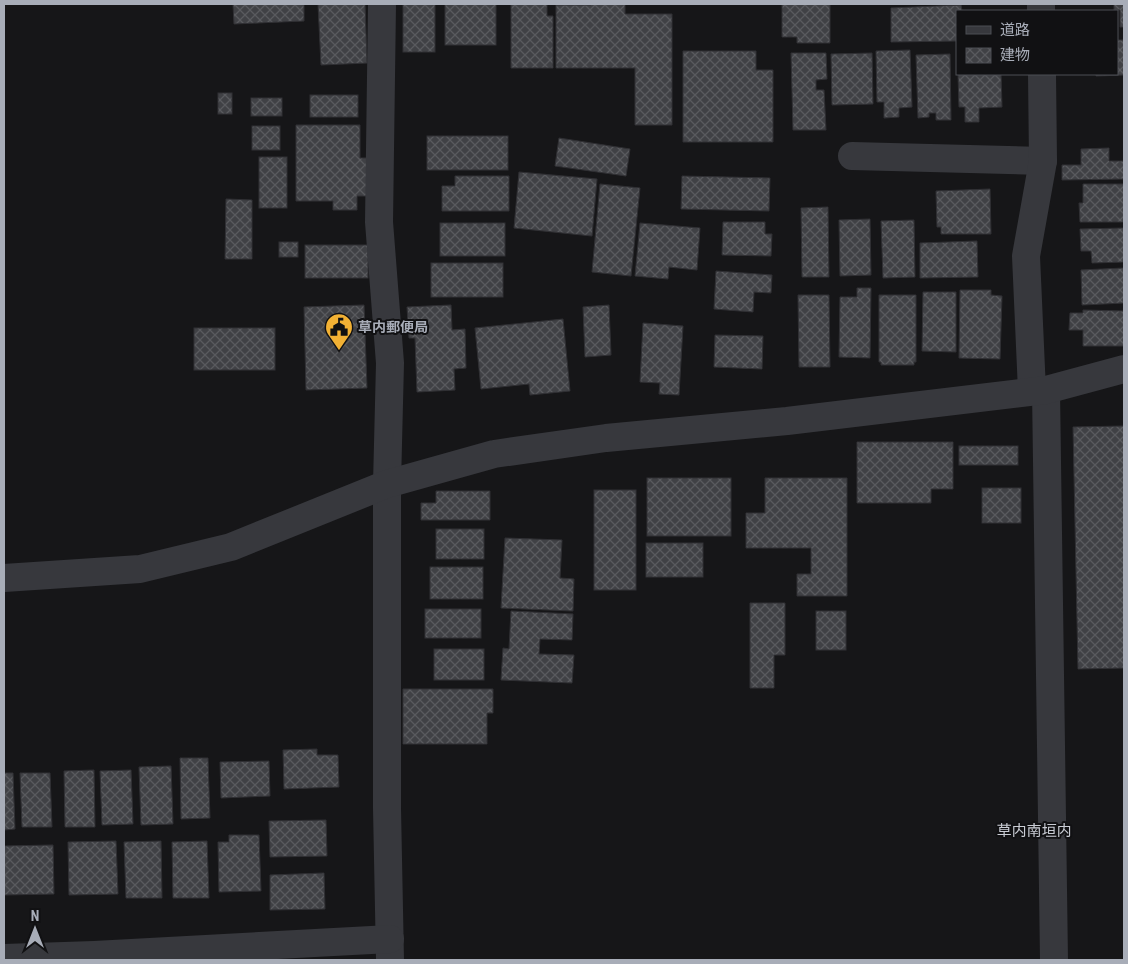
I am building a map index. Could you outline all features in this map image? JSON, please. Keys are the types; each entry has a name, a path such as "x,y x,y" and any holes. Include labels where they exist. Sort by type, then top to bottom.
{"street":[{"path":"4,958 94,958 390,950 387,808 387,484 390,363 380,222 382,4"},
{"path":"1042,75 1043,162 1026,256 1039,391 1054,960"},
{"path":"852,156 1043,162"},
{"path":"4,578 140,569 231,547 387,484 494,454 606,438 787,421 1039,391 1124,370"}],"building":[{"path":"233,4 304,4 304,21 234,24"},
{"path":"318,4 365,4 367,63 321,65"},
{"path":"403,4 435,4 435,52 403,52"},
{"path":"445,4 496,4 496,45 445,45"},
{"path":"511,4 547,4 547,16 553,16 553,68 511,68"},
{"path":"625,4 625,14 672,14 672,125 635,125 635,68 556,68 556,5"},
{"path":"782,4 830,4 830,43 797,43 797,37 782,37"},
{"path":"1114,4 1124,4 1124,27 1120,27 1120,10 1114,10"},
{"path":"961,5 962,10 956,10 956,41 891,42 891,8"},
{"path":"1118,40 1124,40 1124,75 1096,76 1118,75"},
{"path":"910,50 912,107 899,108 899,117 884,118 884,102 877,102 876,51"},
{"path":"683,51 756,51 756,70 773,70 773,142 683,142"},
{"path":"791,53 826,53 827,79 816,80 816,90 824,90 826,130 793,130"},
{"path":"872,53 873,104 832,105 831,54"},
{"path":"950,54 951,120 936,120 936,113 929,113 929,117 918,118 916,55"},
{"path":"958,75 1001,75 1002,107 979,108 979,122 965,122 965,107 959,107"},
{"path":"218,93 232,93 232,114 218,114"},
{"path":"310,95 358,95 358,117 310,117"},
{"path":"251,98 282,98 282,116 251,116"},
{"path":"296,125 360,125 360,158 367,158 367,196 357,196 357,210 333,210 333,201 296,201"},
{"path":"252,126 280,126 280,150 252,150"},
{"path":"427,136 508,136 508,170 427,170"},
{"path":"559,138 630,149 626,176 555,166"},
{"path":"1109,148 1109,161 1124,161 1124,179 1062,180 1062,165 1081,165 1081,149"},
{"path":"259,157 287,157 287,208 259,208"},
{"path":"519,172 597,179 592,236 514,228"},
{"path":"455,176 509,176 509,211 442,211 442,186 455,186"},
{"path":"682,176 770,178 769,211 681,209"},
{"path":"600,184 640,188 631,276 592,272"},
{"path":"1083,184 1124,184 1124,222 1080,222 1079,203 1083,203"},
{"path":"990,189 991,234 941,234 941,227 937,227 936,191"},
{"path":"226,199 252,200 252,259 225,259"},
{"path":"828,207 829,277 802,277 801,208"},
{"path":"870,219 871,275 840,276 839,220"},
{"path":"914,220 915,277 883,278 881,221"},
{"path":"723,222 765,222 765,234 772,234 771,256 722,255"},
{"path":"440,223 505,223 505,256 440,256"},
{"path":"640,223 700,228 697,270 669,267 668,279 635,276"},
{"path":"1124,228 1124,262 1092,263 1091,251 1081,251 1080,229"},
{"path":"977,241 978,277 920,278 920,243"},
{"path":"279,242 298,242 298,257 279,257"},
{"path":"305,245 368,245 368,278 305,278"},
{"path":"431,263 503,263 503,297 431,297"},
{"path":"1124,268 1124,303 1082,305 1081,270"},
{"path":"716,271 772,275 771,293 754,292 753,312 714,309"},
{"path":"857,288 871,288 870,358 839,357 840,297 857,297"},
{"path":"960,290 991,290 991,295 1002,296 1000,359 959,358"},
{"path":"923,292 956,292 956,352 922,351"},
{"path":"798,295 829,295 830,367 799,367"},
{"path":"879,295 916,295 916,362 914,362 914,365 881,365 881,362 879,362"},
{"path":"364,305 367,388 306,390 304,307"},
{"path":"451,305 452,330 465,329 466,368 454,369 455,390 417,392 415,338 409,338 407,307"},
{"path":"609,305 611,355 585,357 583,307"},
{"path":"1083,310 1124,311 1124,346 1083,346 1083,330 1069,330 1070,313 1083,313"},
{"path":"563,319 570,391 530,395 529,384 481,389 475,328"},
{"path":"643,323 683,326 679,395 659,394 660,383 640,382"},
{"path":"194,328 275,328 275,370 194,370"},
{"path":"715,335 763,336 762,369 714,367"},
{"path":"1124,426 1124,668 1078,669 1073,427"},
{"path":"857,442 953,442 953,489 931,489 931,503 857,503"},
{"path":"959,446 1018,446 1018,465 959,465"},
{"path":"647,478 731,478 731,536 647,536"},
{"path":"765,478 847,478 847,596 797,596 797,574 811,574 811,548 746,548 746,513 765,513"},
{"path":"982,488 1021,488 1021,523 982,523"},
{"path":"594,490 636,490 636,590 594,590"},
{"path":"436,491 490,491 490,520 421,520 421,503 436,503"},
{"path":"436,529 484,529 484,559 436,559"},
{"path":"505,538 562,540 560,578 574,579 573,611 501,608"},
{"path":"646,543 703,543 703,577 646,577"},
{"path":"430,567 483,567 483,599 430,599"},
{"path":"750,603 785,603 785,655 774,655 774,688 750,688"},
{"path":"425,609 481,609 481,638 425,638"},
{"path":"511,611 573,614 572,640 540,639 539,654 574,655 572,683 501,680 503,648 509,649"},
{"path":"816,611 846,611 846,650 816,650"},
{"path":"434,649 484,649 484,680 434,680"},
{"path":"403,689 493,689 493,713 487,713 487,744 403,744"},
{"path":"317,749 317,755 338,755 339,787 284,789 283,750"},
{"path":"180,758 208,758 210,818 181,819"},
{"path":"269,761 270,796 221,798 220,762"},
{"path":"171,766 173,824 141,825 139,767"},
{"path":"94,770 95,827 65,827 64,771"},
{"path":"131,770 133,824 102,825 100,771"},
{"path":"4,773 13,773 15,829 4,830"},
{"path":"20,773 50,773 52,827 22,827"},
{"path":"326,820 327,856 270,857 269,821"},
{"path":"229,835 259,835 261,891 219,892 218,842 229,842"},
{"path":"116,841 118,894 69,895 68,842"},
{"path":"161,841 162,898 126,898 124,842"},
{"path":"207,841 209,898 173,898 172,842"},
{"path":"53,845 54,894 4,895 4,846"},
{"path":"324,873 325,909 270,910 270,875"}],"place":[{"name":"草内郵便局","path":"339,351"}],"district":[{"name":"草内南垣内","path":"1034,831"}]}
